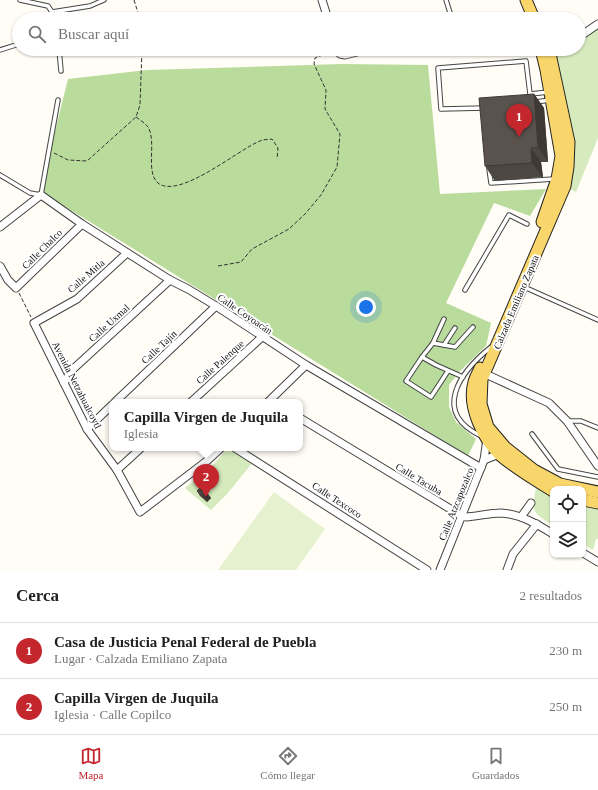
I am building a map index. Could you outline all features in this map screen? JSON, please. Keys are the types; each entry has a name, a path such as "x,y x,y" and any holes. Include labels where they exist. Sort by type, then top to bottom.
{"main road":[{"path":"526,0 531,12"},
{"path":"534,0 538,12"},
{"name":"Calzada Emiliano Zapata","path":"478,371 491,347 520,278 557,179 561,156 551,96 550,56"},
{"name":"Calzada Emiliano Zapata","path":"550,489 520,470 499,454 486,439 475,416 473,397 474,383 478,371 522,286 565,186 568,167 569,142 551,56"},
{"name":"Calzada Emiliano Zapata","path":"478,371 482,380 481,404 488,427 504,447 534,470 560,484 598,492"},
{"path":"586,501 598,503"}],"street":[{"path":"322,0 326,12"},
{"path":"586,32 598,24"},
{"path":"0,227 40,195"},
{"name":"Calle Coyoacán","path":"40,195 127,253 216,306 306,365 481,468"},
{"name":"Calle Chalco","path":"16,288 82,224"},
{"name":"Calle Mitla","path":"34,323 77,299 127,253"},
{"path":"0,266 8,280 16,288"},
{"name":"Calle Uxmal","path":"64,383 71,371 170,280"},
{"name":"Calle Tajín","path":"118,399 216,306"},
{"name":"Avenida Netzahualcoytl","path":"34,323 87,429 117,470 140,512 218,451"},
{"name":"Calle Palenque","path":"194,399 262,337"},
{"path":"273,399 306,365"},
{"path":"478,371 548,403 567,421 598,466"},
{"path":"87,429 109,408"},
{"name":"Calle Tacuba","path":"303,420 462,516"},
{"path":"484,460 486,439"},
{"path":"117,470 138,451"},
{"name":"Calle Texcoco","path":"240,451 428,570"},
{"name":"Calle Atzcapozalco","path":"440,570 484,460 499,454"},
{"path":"521,517 531,503"},
{"path":"462,516 466,517 501,513 521,517 550,532"},
{"path":"509,569 513,554 537,524"},
{"path":"586,555 598,562"}],"lane":[{"path":"20,0 48,6 52,12 90,6 104,0"},
{"path":"446,0 450,12"},
{"path":"0,50 12,46"},
{"path":"60,56 61,71"},
{"path":"491,107 441,109 438,68 526,61 530,94 551,96"},
{"path":"529,102 551,96"},
{"path":"40,195 58,100"},
{"path":"488,163 491,183 557,179"},
{"name":"Calle Coyoacán","path":"0,175 30,193 40,195"},
{"path":"465,290 508,215 527,224"},
{"path":"522,286 598,320"},
{"path":"444,319 433,343 406,381 432,397 448,370"},
{"path":"433,343 455,347 473,327"},
{"path":"444,345 455,328"},
{"path":"422,357 463,377"},
{"path":"478,371 463,377 454,393 454,403 455,411 466,427 486,439"},
{"path":"567,421 581,421 598,428"},
{"path":"532,434 558,469 598,477"}],"path":[{"path":"134,0 138,12"},
{"path":"48,152 58,154 68,160 86,161 136,117 140,105 142,56"},
{"path":"218,266 241,262 252,249 289,229 306,214 321,196 337,167 340,134 325,109 326,90 314,64 315,58 321,56"},
{"path":"136,117 148,126 152,138 152,174 158,183 167,187 179,185 207,173 260,141 272,139 278,148 278,159"},
{"path":"16,288 34,323"}],"green space":[{"path":"598,28 598,138 576,192 570,189 572,142 557,56 586,56 586,36"},
{"path":"342,64 428,65 440,194 546,189 530,216 494,203 446,303 491,323 486,346 460,371 449,385 449,407 456,422 476,439 468,456 40,191 68,79 147,70"},
{"path":"225,451 236,451 253,462 227,494 211,510 185,488 215,463"},
{"path":"536,488 550,493 550,524 541,518 535,511 534,503"},
{"path":"274,492 325,529 296,570 218,570"},
{"path":"586,504 598,508 598,539 596,539 593,550 586,546"}],"building":[{"path":"534,94 538,147 531,148 532,163 485,166 479,98"},
{"path":"201,487 207,493 204,497 197,491"}],"place":[{"name":"Casa de Justicia Penal Federal de Puebla","path":"519,137"},
{"name":"Capilla Virgen de Juquila","path":"206,497"}]}
